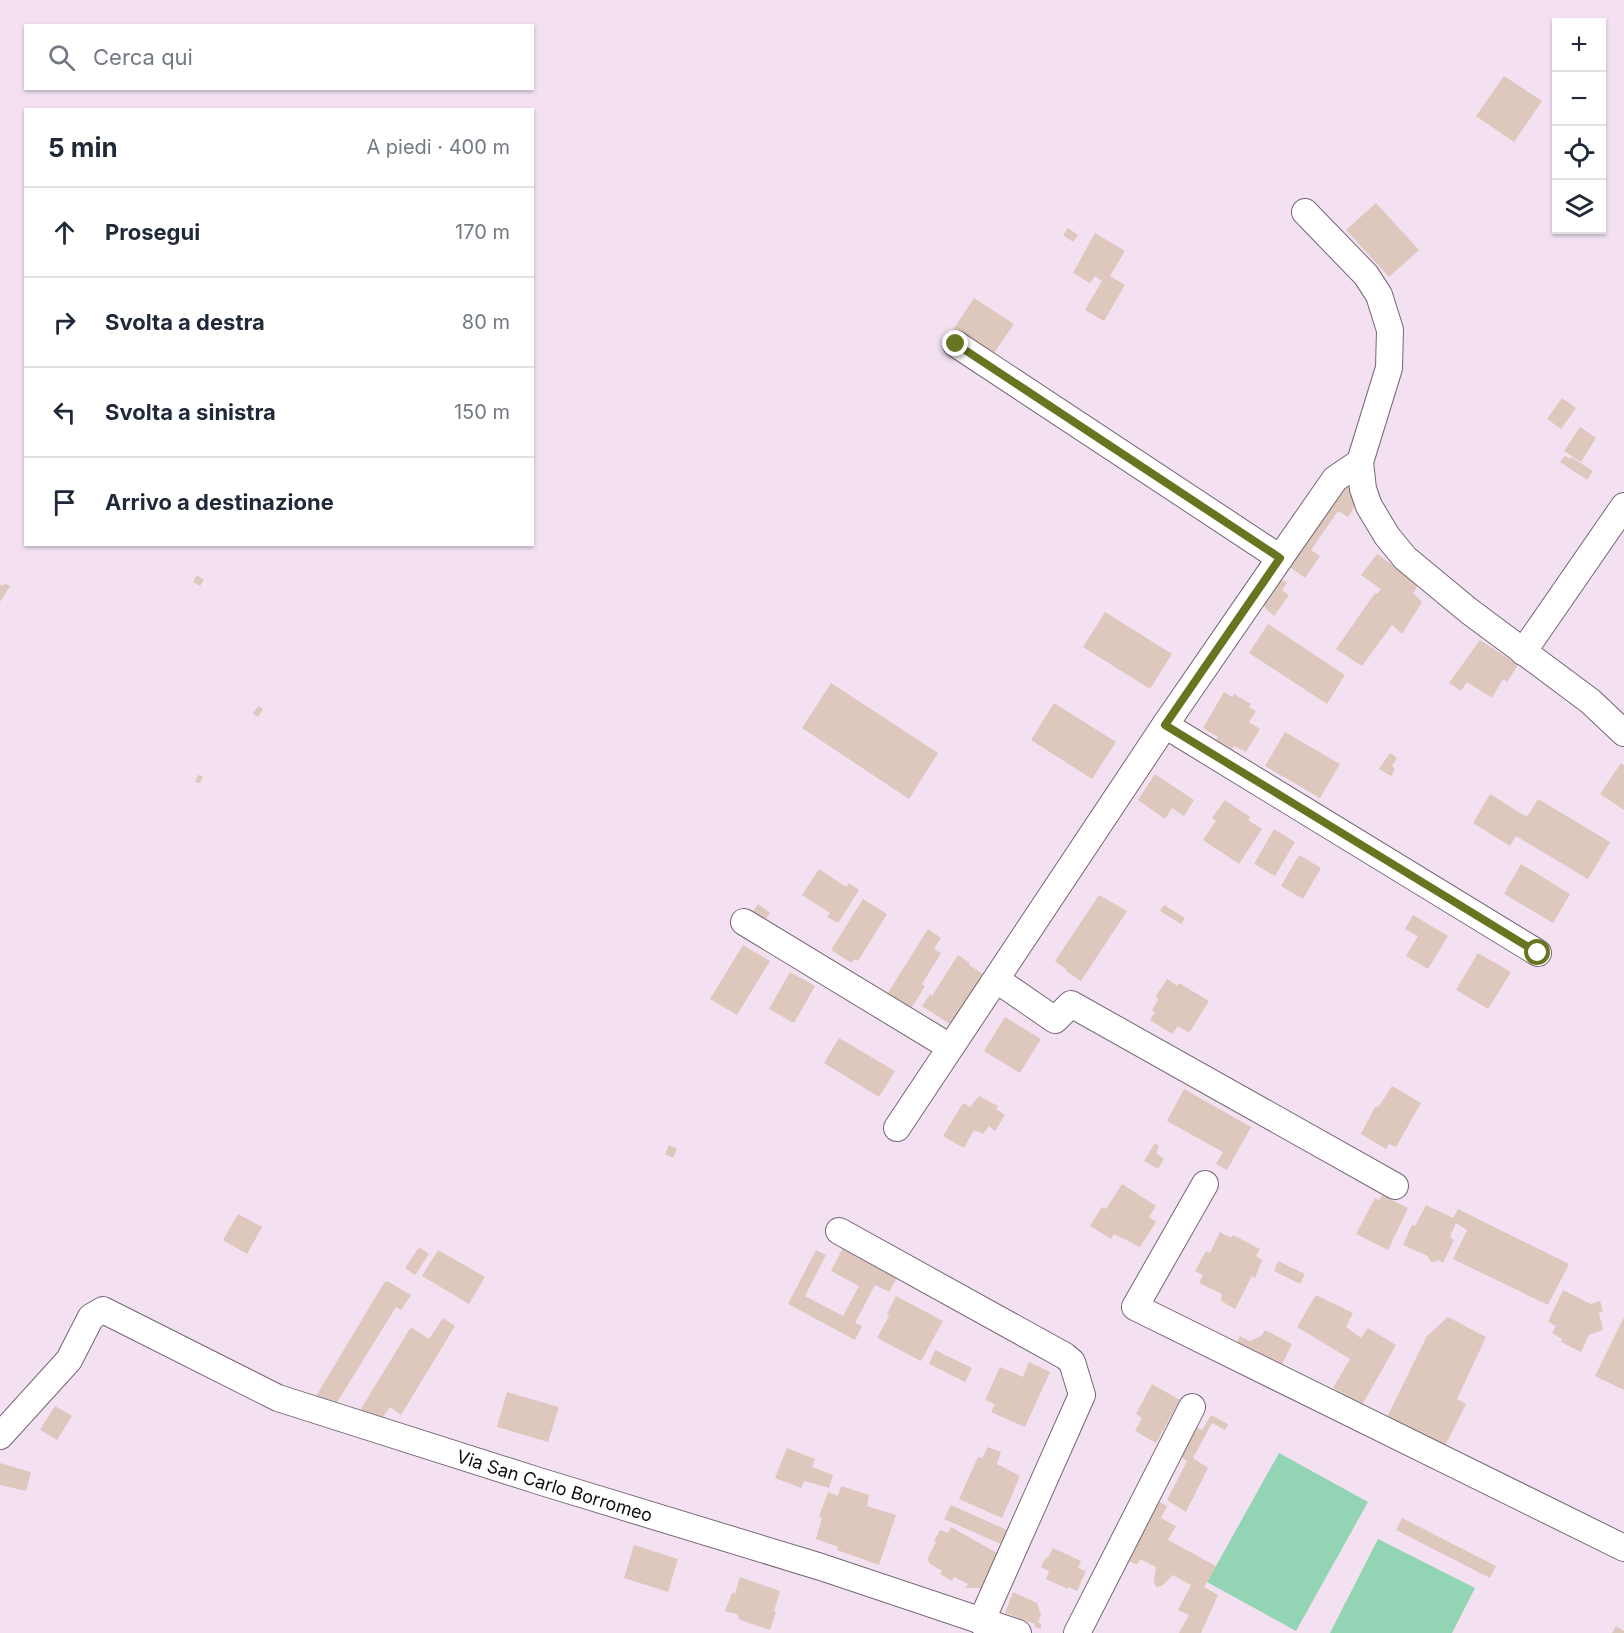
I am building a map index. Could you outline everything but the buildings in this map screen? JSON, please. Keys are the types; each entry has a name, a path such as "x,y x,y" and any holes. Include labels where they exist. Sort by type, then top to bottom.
{"street":[{"path":"1305,212 1366,275 1379,295 1390,330 1389,368 1360,462 1363,489 1369,506 1387,536 1405,558 1469,611 1590,701 1624,733"},
{"path":"956,344 1280,558"},
{"path":"897,1128 1165,725 1280,558 1335,480 1360,462"},
{"path":"1523,652 1624,506"},
{"path":"1165,725 1538,953"},
{"path":"744,922 950,1047"},
{"path":"997,980 1055,1020 1071,1004 1395,1186"},
{"path":"1205,1184 1135,1307 1624,1548"},
{"path":"839,1231 1072,1362 1082,1395 981,1622"},
{"name":"Via San Carlo Borromeo","path":"0,1436 69,1360 91,1317 103,1310 279,1398 542,1482 821,1567 1018,1633"},
{"path":"1077,1633 1192,1407"}],"green space":[{"path":"1279,1453 1368,1502 1296,1631 1207,1582"},
{"path":"1378,1539 1475,1588 1452,1633 1330,1633"}],"route":[{"path":"956,344 1280,558 1165,725 1538,953"}]}
